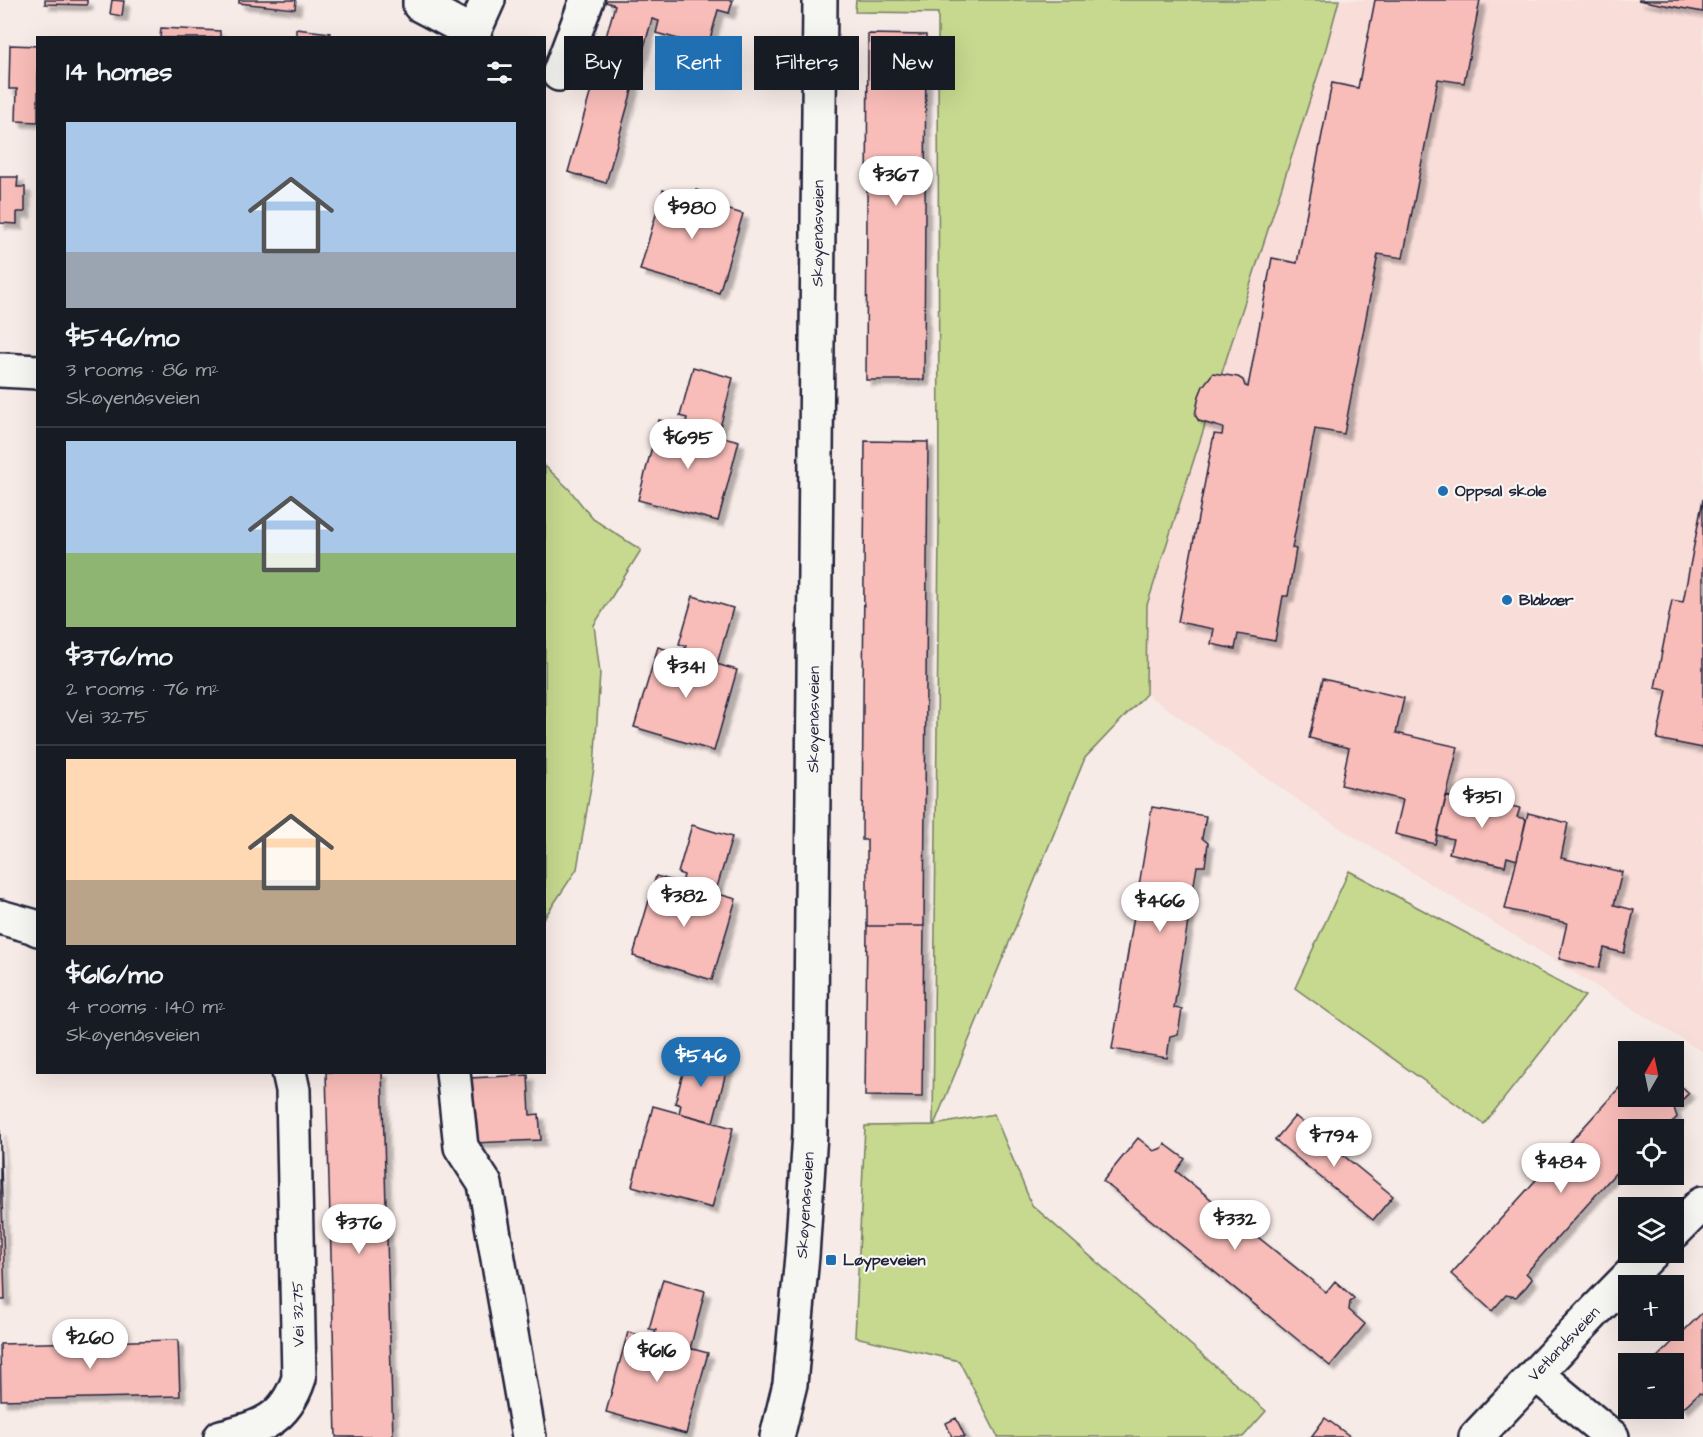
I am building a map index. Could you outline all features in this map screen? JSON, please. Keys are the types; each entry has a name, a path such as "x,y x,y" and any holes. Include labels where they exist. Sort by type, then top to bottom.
{"street":[{"path":"420,0 420,5 472,35 488,0"},
{"path":"559,74 587,0"},
{"name":"Skøyenåsveien","path":"777,1437 790,1384 810,1133 820,0"},
{"path":"0,370 36,372"},
{"path":"0,917 36,928"},
{"name":"Vei 3275","path":"221,1437 256,1428 281,1412 295,1391 299,1378 293,1090 289,1074"},
{"path":"453,1074 461,1147 485,1184 529,1437"},
{"path":"1684,1222 1703,1203"},
{"name":"Vetlandsveien","path":"1476,1437 1642,1263"},
{"path":"1536,1374 1612,1437"}],"shaded area":[{"name":"Oppsal skole","path":"1339,0 1703,0 1703,1052 1327,820 1146,694 1147,605 1323,59"}],"green space":[{"path":"856,0 1339,0 1323,59 1147,605 1146,694 1085,758 934,1125 994,1114 1032,1205 1266,1411 1243,1437 998,1437 959,1361 855,1337 865,1126 933,1125 939,529 938,90 955,90 955,36 938,36 938,13 855,12"},
{"path":"546,467 569,489 593,519 641,550 594,625 600,673 594,768 577,869 546,916"},
{"path":"1349,871 1585,996 1484,1124 1295,988"}],"building":[{"path":"45,0 87,0 87,5 45,4"},
{"path":"112,0 124,1 122,16 110,14"},
{"path":"239,0 296,0 295,9 239,3"},
{"path":"607,0 733,0 729,13 718,10 711,36 667,36 656,33 659,21 652,19 643,51 643,36 606,36 615,5 606,2"},
{"path":"1375,0 1480,0 1464,83 1438,79 1403,258 1378,254 1344,434 1315,429 1292,548 1296,549 1288,596 1283,596 1275,641 1238,634 1235,649 1211,644 1214,629 1178,622 1214,434 1222,435 1223,428 1199,421 1195,415 1199,396 1213,373 1238,377 1248,387 1272,258 1297,263 1332,83 1358,88"},
{"path":"1638,0 1703,0 1703,12"},
{"path":"161,28 220,31 220,36 160,36"},
{"path":"296,29 330,33 330,36 296,36"},
{"path":"868,34 926,35 871,36 871,90 926,90 924,380 866,380"},
{"path":"10,45 36,46 36,122 16,121 17,89 9,89"},
{"path":"591,90 632,90 606,183 568,172"},
{"path":"0,177 18,177 17,187 25,187 25,212 17,212 17,224 0,223"},
{"path":"663,190 693,199 696,190 718,197 716,206 743,214 719,293 640,270"},
{"path":"693,367 733,378 718,435 685,427 687,418 680,416"},
{"path":"659,420 739,441 718,521 638,500"},
{"path":"865,441 928,442 924,926 867,926 867,840 862,840"},
{"path":"1703,499 1703,748 1657,739 1667,690 1655,688 1672,600 1683,602"},
{"path":"693,596 733,608 717,664 683,655 686,646 679,644"},
{"path":"658,647 737,670 714,751 634,727"},
{"path":"1323,679 1404,698 1396,733 1458,747 1435,844 1395,834 1403,800 1341,785 1349,748 1309,738"},
{"path":"1463,795 1520,808 1517,817 1526,819 1517,860 1507,857 1505,866 1449,853 1453,839 1437,835 1446,796 1462,800"},
{"path":"1152,807 1206,816 1202,838 1208,843 1205,866 1197,866 1174,1008 1182,1009 1178,1034 1170,1036 1167,1058 1112,1049"},
{"path":"1528,813 1568,823 1561,858 1622,872 1614,905 1634,910 1624,953 1604,948 1599,968 1559,959 1567,923 1505,909"},
{"path":"692,825 732,837 715,894 682,884 684,875 678,873"},
{"path":"656,876 736,899 712,980 633,956"},
{"path":"867,926 924,926 922,1097 865,1096"},
{"path":"688,1054 728,1065 713,1122 679,1113 681,1105 675,1103"},
{"path":"326,1074 382,1074 393,1437 336,1437"},
{"path":"528,1075 530,1115 539,1114 541,1140 474,1143 470,1078"},
{"path":"1618,1089 1618,1107 1675,1107 1675,1119 1618,1119 1618,1170 1526,1273 1532,1279 1516,1297 1506,1295 1492,1311 1451,1274"},
{"path":"1684,1089 1689,1093 1684,1098"},
{"path":"653,1106 733,1128 712,1208 632,1186"},
{"path":"1295,1116 1393,1196 1373,1220 1275,1140"},
{"path":"0,1130 5,1300 0,1300"},
{"path":"1138,1138 1154,1151 1165,1144 1185,1159 1176,1171 1326,1292 1335,1281 1354,1298 1350,1302 1349,1310 1365,1324 1330,1366 1103,1181"},
{"path":"663,1279 705,1291 690,1349 653,1339 656,1330 649,1329"},
{"path":"1703,1312 1703,1394 1699,1393 1684,1407 1684,1353 1661,1353 1673,1341 1684,1341 1684,1331"},
{"path":"628,1332 708,1353 686,1434 606,1412"},
{"path":"178,1340 180,1396 1,1400 0,1344"},
{"path":"956,1418 965,1437 952,1437 946,1423"},
{"path":"1325,1418 1351,1437 1311,1437"}],"place":[{"name":"Oppsal skole","path":"1443,491"},
{"name":"Blåbær","path":"1507,600"},
{"name":"Løypeveien","path":"831,1260"}]}
